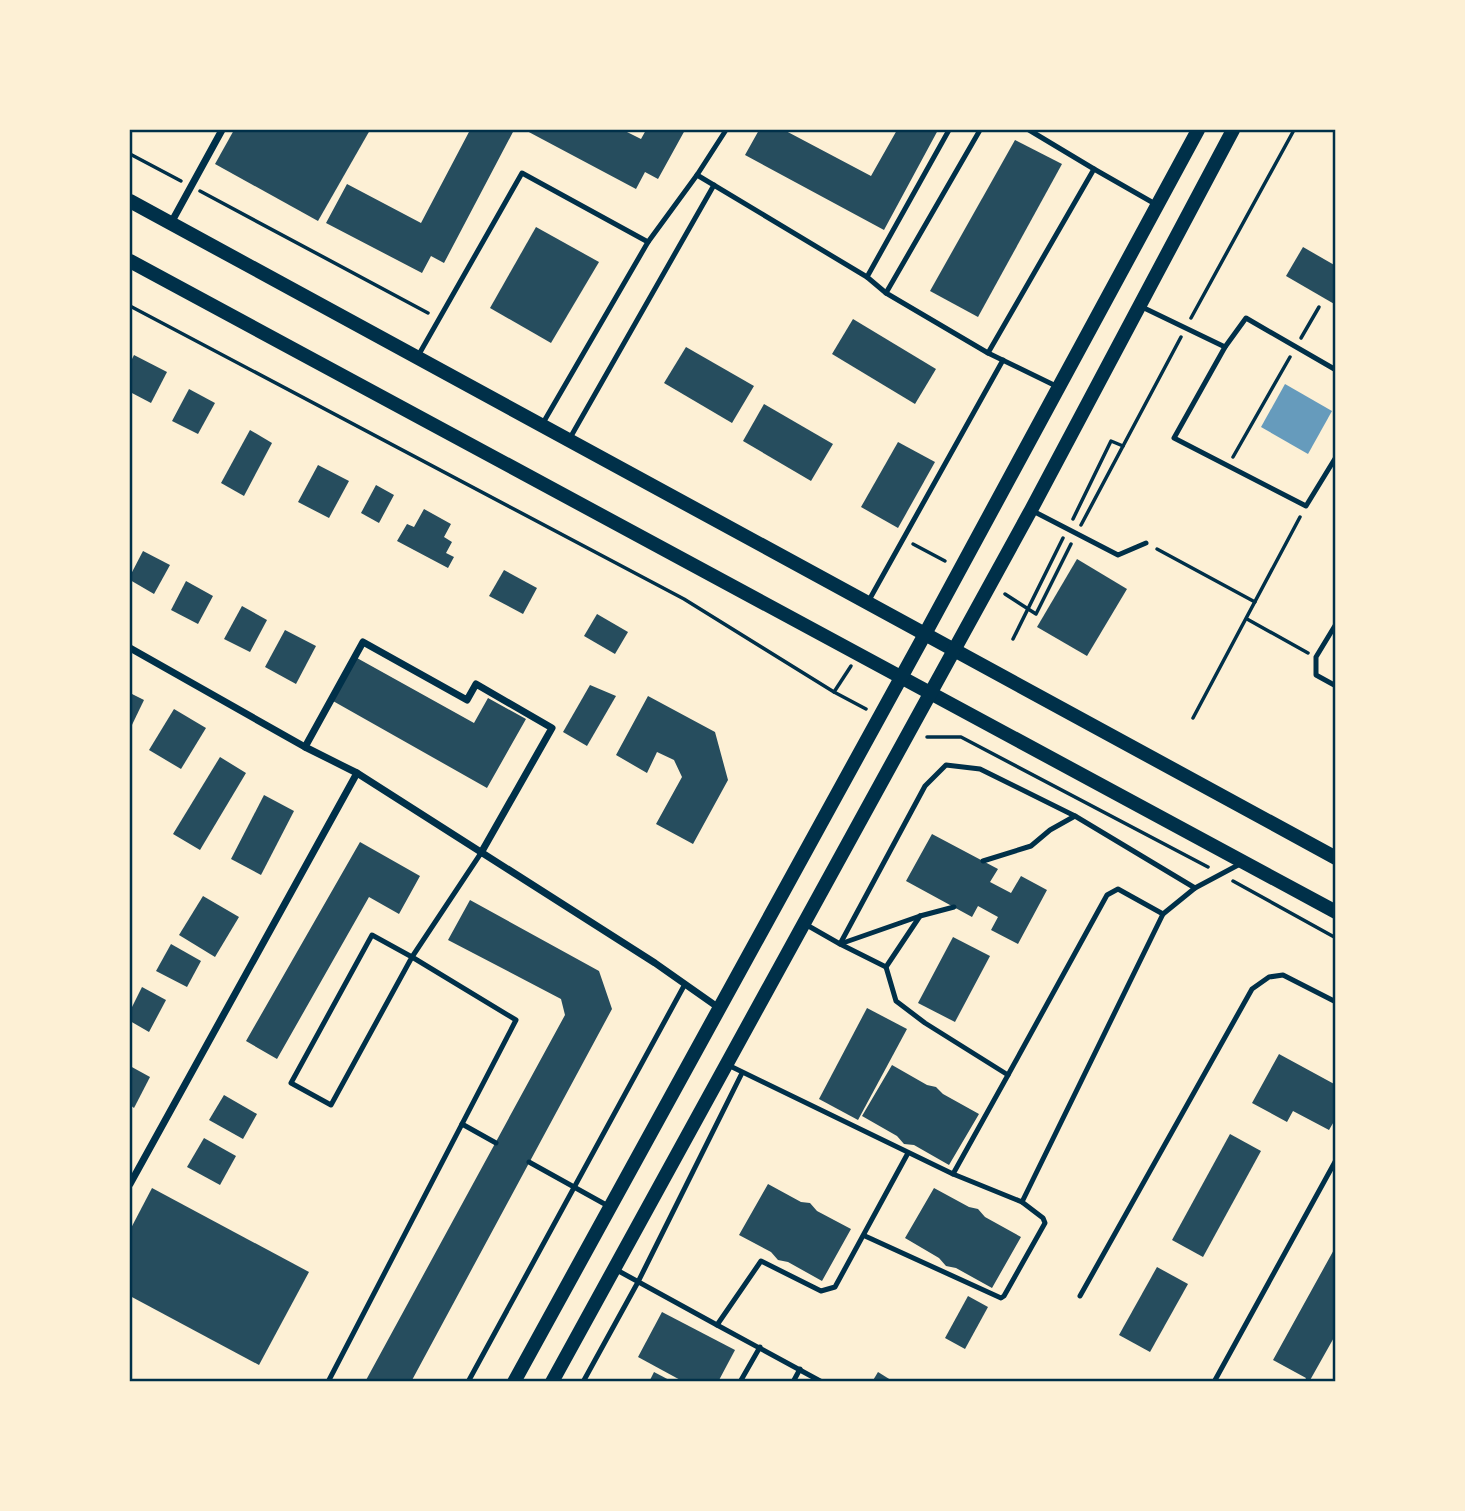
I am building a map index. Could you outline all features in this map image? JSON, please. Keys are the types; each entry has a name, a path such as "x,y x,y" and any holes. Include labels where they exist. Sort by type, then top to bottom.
{"main road":[{"path":"514,1381 925,634 1198,130"},
{"path":"552,1381 1031,510 1233,130"},
{"path":"130,201 1335,858"},
{"path":"130,261 1335,912"}],"street":[{"path":"171,224 222,130"},
{"path":"305,747 363,642 467,700 476,684 552,728 481,853"},
{"path":"130,648 305,747 357,773 654,962 719,1007"},
{"path":"130,1184 357,773"}],"lane":[{"path":"542,425 648,242 697,176 726,130"},
{"path":"867,277 950,130"},
{"path":"886,293 980,130"},
{"path":"1029,130 1157,205"},
{"path":"988,353 1094,169"},
{"path":"417,357 522,173 648,242"},
{"path":"697,176 988,353 1059,387"},
{"path":"570,439 715,185"},
{"path":"1139,305 1225,347"},
{"path":"1335,370 1246,317 1225,347 1174,438 1306,506 1335,457"},
{"path":"868,603 1003,360"},
{"path":"1031,510 1118,555 1146,543"},
{"path":"1335,624 1316,657 1315,675 1335,687"},
{"path":"840,944 925,786 946,765 980,769 1075,816 1195,888"},
{"path":"983,861 1031,845 1075,816"},
{"path":"328,1381 516,1020 412,957 372,935 290,1083 331,1105 412,957 481,853"},
{"path":"1022,1202 1163,914 1195,888 1242,863"},
{"path":"953,1174 1107,895 1118,889 1163,914"},
{"path":"840,944 919,916 954,907"},
{"path":"886,967 919,916"},
{"path":"805,924 886,967 896,1001 925,1023 1008,1075"},
{"path":"1080,1296 1252,989 1269,977 1283,975 1335,1002"},
{"path":"468,1381 685,984"},
{"path":"726,1063 908,1153 1022,1202 1043,1218 1045,1223 1001,1298 865,1236"},
{"path":"583,1381 638,1282 742,1073"},
{"path":"462,1124 495,1143"},
{"path":"718,1325 761,1261 821,1292 835,1287 908,1153"},
{"path":"1214,1381 1335,1160"},
{"path":"530,1161 610,1207"},
{"path":"615,1269 822,1381"},
{"path":"740,1381 760,1347"},
{"path":"793,1381 800,1369"}],"path":[{"path":"1004,594 1036,614 1186,327 1294,130"},
{"path":"130,154 439,319"},
{"path":"130,306 684,599 866,709"},
{"path":"1228,465 1319,307"},
{"path":"1193,718 1306,506"},
{"path":"909,553 912,543 945,561"},
{"path":"1146,543 1255,602"},
{"path":"1246,618 1316,657"},
{"path":"834,692 852,665"},
{"path":"927,737 961,737 1335,938"}],"water":[{"path":"1285,384 1332,411 1308,454 1261,427"}],"building":[{"path":"234,130 370,130 318,221 215,164"},
{"path":"470,130 514,130 444,263 431,256 422,273 326,223 347,184 421,223"},
{"path":"525,130 623,130 641,139 646,130 685,130 658,179 645,172 636,189"},
{"path":"759,130 784,130 871,176 897,130 938,130 884,230 745,155"},
{"path":"1015,140 1062,164 978,317 930,291"},
{"path":"536,227 599,262 551,343 490,308"},
{"path":"1303,247 1336,266 1336,305 1286,276"},
{"path":"853,319 936,369 915,404 832,354"},
{"path":"686,347 754,386 732,423 664,383"},
{"path":"134,355 167,372 151,403 130,392 130,363"},
{"path":"189,389 215,403 198,434 172,421"},
{"path":"764,404 833,444 811,481 743,441"},
{"path":"250,430 272,443 244,496 221,483"},
{"path":"898,442 935,462 898,528 861,507"},
{"path":"318,465 349,481 329,518 298,502"},
{"path":"376,485 394,495 379,523 361,513"},
{"path":"424,509 451,524 444,537 452,542 446,553 454,557 448,568 397,541 407,524 414,527"},
{"path":"143,551 170,565 154,594 130,580"},
{"path":"1077,559 1127,589 1087,656 1037,627"},
{"path":"504,570 537,588 523,614 489,596"},
{"path":"186,581 213,596 198,624 171,610"},
{"path":"242,606 267,620 250,652 224,639"},
{"path":"597,614 628,632 615,654 584,636"},
{"path":"285,630 316,646 296,684 265,667"},
{"path":"357,658 474,723 488,698 526,719 487,788 333,701"},
{"path":"590,685 616,696 587,746 563,732"},
{"path":"130,693 144,700 130,729"},
{"path":"648,696 715,732 728,780 693,844 656,824 682,777 674,760 657,752 647,773 616,755"},
{"path":"174,709 206,728 181,769 149,750"},
{"path":"220,757 246,773 200,850 173,834"},
{"path":"264,795 294,811 261,875 231,859"},
{"path":"932,834 998,869 990,882 1011,893 1021,876 1047,890 1018,944 991,930 998,917 978,906 972,917 906,881"},
{"path":"360,842 420,876 399,914 369,897 277,1059 246,1041"},
{"path":"203,896 239,917 215,957 179,935"},
{"path":"470,900 599,971 612,1009 411,1382 365,1382 565,1015 561,999 448,940"},
{"path":"953,937 990,956 955,1022 918,1003"},
{"path":"171,944 201,961 187,987 156,971"},
{"path":"142,987 166,1000 149,1032 130,1021 130,1011"},
{"path":"867,1008 907,1029 858,1120 819,1099"},
{"path":"1279,1054 1336,1085 1336,1118 1329,1130 1293,1111 1287,1122 1252,1103"},
{"path":"892,1065 927,1085 936,1087 943,1094 979,1114 949,1165 914,1145 904,1144 897,1136 862,1116"},
{"path":"130,1066 150,1077 134,1108 130,1105"},
{"path":"224,1095 257,1114 243,1139 209,1120"},
{"path":"1230,1134 1261,1151 1203,1257 1172,1240"},
{"path":"204,1138 236,1156 220,1185 187,1167"},
{"path":"768,1184 801,1202 810,1203 817,1211 851,1229 822,1281 788,1262 778,1260 771,1252 739,1235"},
{"path":"152,1188 309,1272 259,1365 130,1296 130,1230"},
{"path":"934,1188 978,1209 985,1217 1021,1237 992,1288 956,1268 946,1266 939,1258 905,1238"},
{"path":"1336,1246 1336,1334 1309,1382 1304,1382 1306,1378 1273,1360"},
{"path":"1157,1267 1188,1284 1150,1352 1119,1335"},
{"path":"968,1296 988,1307 965,1349 945,1338"},
{"path":"662,1312 735,1350 718,1382 684,1382 638,1357"},
{"path":"654,1372 673,1382 649,1382"},
{"path":"878,1372 894,1382 872,1382"}]}
